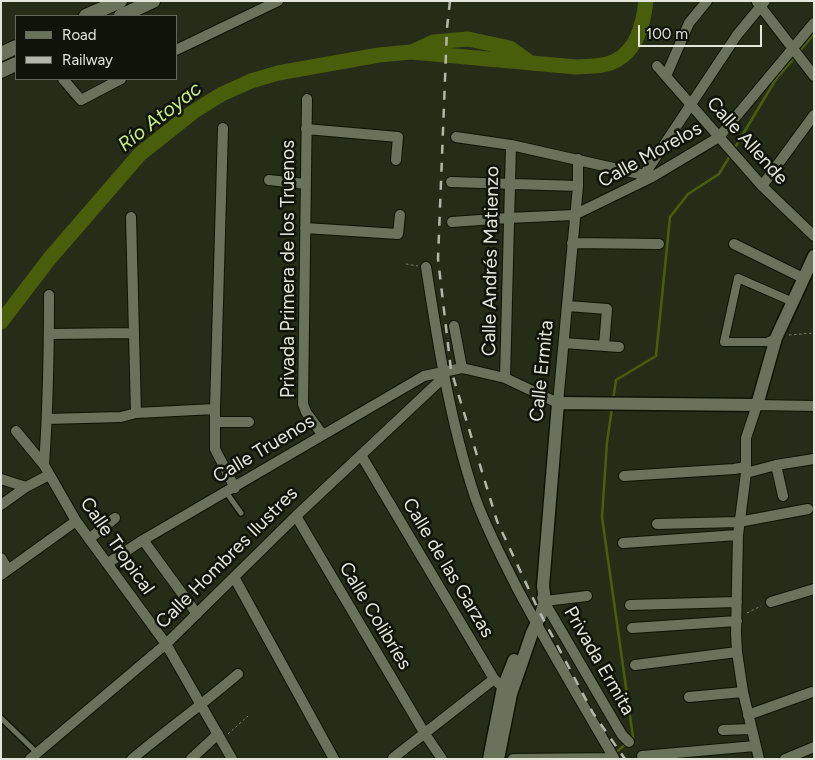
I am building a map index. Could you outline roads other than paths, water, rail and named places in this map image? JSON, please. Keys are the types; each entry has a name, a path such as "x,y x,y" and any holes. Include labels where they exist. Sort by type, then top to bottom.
{"main road":[{"path":"88,15 120,1"},
{"path":"122,15 153,1"},
{"path":"1,54 15,47"},
{"path":"1,71 15,64"}],"street":[{"path":"178,49 266,4 278,1"},
{"path":"666,76 689,23 707,1"},
{"path":"456,136 511,145 648,176 691,104 761,3 793,50 814,76"},
{"name":"Calle Morelos","path":"452,222 574,215 719,137 814,23"},
{"name":"Calle Allende","path":"657,66 762,186 814,236"},
{"path":"64,80 81,100 119,80"},
{"name":"Privada Primera de los Truenos","path":"307,99 303,404 306,412 322,434"},
{"path":"762,186 814,115"},
{"path":"223,128 215,449 230,490"},
{"path":"306,129 398,137 396,160"},
{"name":"Calle Andrés Matienzo","path":"505,378 511,145"},
{"name":"Calle Ermita","path":"503,687 527,629 534,622 542,594 578,186 578,159"},
{"path":"269,180 306,184"},
{"path":"451,182 578,186"},
{"path":"305,228 398,234 400,215"},
{"path":"130,217 136,413"},
{"path":"572,243 659,244"},
{"path":"734,244 803,278"},
{"path":"759,759 743,692 737,652 738,535 746,470 746,438 793,302 814,256"},
{"path":"426,267 443,374 462,454 476,498 502,558 534,622 614,758 513,759"},
{"path":"781,337 767,342 724,342 738,278 793,302"},
{"path":"44,466 50,334 49,295"},
{"path":"568,306 607,309 604,346"},
{"path":"454,326 462,368"},
{"path":"50,334 133,333"},
{"path":"564,344 619,347"},
{"path":"443,374 462,368 505,378 558,403 814,406"},
{"name":"Calle Truenos","path":"108,563 143,540 322,434 424,376 443,374"},
{"name":"Calle Hombres Ilustres","path":"34,756 166,644 443,374"},
{"path":"47,419 122,417 136,413 215,409"},
{"path":"215,422 249,422"},
{"name":"Calle Tropical","path":"16,431 44,466 76,521 166,644 220,737 230,758"},
{"name":"Calle de las Garzas","path":"361,455 503,687"},
{"path":"624,476 734,469 746,470 814,459"},
{"path":"776,465 783,496"},
{"path":"1,505 26,487 49,475"},
{"path":"1,479 26,487"},
{"path":"657,524 739,522 808,509"},
{"name":"Calle Colibríes","path":"296,516 425,734 442,759"},
{"path":"89,539 115,518"},
{"path":"1,558 5,573 76,521"},
{"path":"623,543 738,535"},
{"path":"143,540 196,614"},
{"path":"234,577 334,759"},
{"path":"771,602 814,589"},
{"path":"542,594 587,596"},
{"name":"Privada Ermita","path":"542,594 592,684 622,735 629,742"},
{"path":"630,606 737,602"},
{"path":"632,628 737,619"},
{"path":"635,665 737,652"},
{"path":"132,759 202,705 238,674"},
{"path":"393,758 425,734 503,687"},
{"path":"489,759 503,687"},
{"path":"498,759 503,687"},
{"path":"689,697 743,692"},
{"path":"748,714 812,692"},
{"path":"723,730 751,729"},
{"path":"190,759 220,737"},
{"path":"642,756 755,746"},
{"path":"785,759 803,755 814,747"}],"lane":[{"path":"230,490 241,514"},
{"path":"1,718 34,756"}],"waterway":[{"name":"Río Atoyac","path":"1,322 50,258 140,154 193,112 222,94 251,81 278,73 379,55 411,52 576,67 606,64 623,56 634,44 641,28 646,1"},
{"path":"799,52 814,34"},
{"name":"Río Atoyac","path":"412,52 433,42 468,39 510,48 531,63"},
{"path":"734,149 776,79 796,56"},
{"path":"613,400 616,380 656,356 670,217 688,194 719,174 731,154"},
{"path":"612,408 607,442 602,517 633,737 631,739"},
{"path":"614,754 627,743"}],"railway":[{"path":"450,1 447,28 438,259 451,370 497,521 538,609 593,713 625,759"}]}
